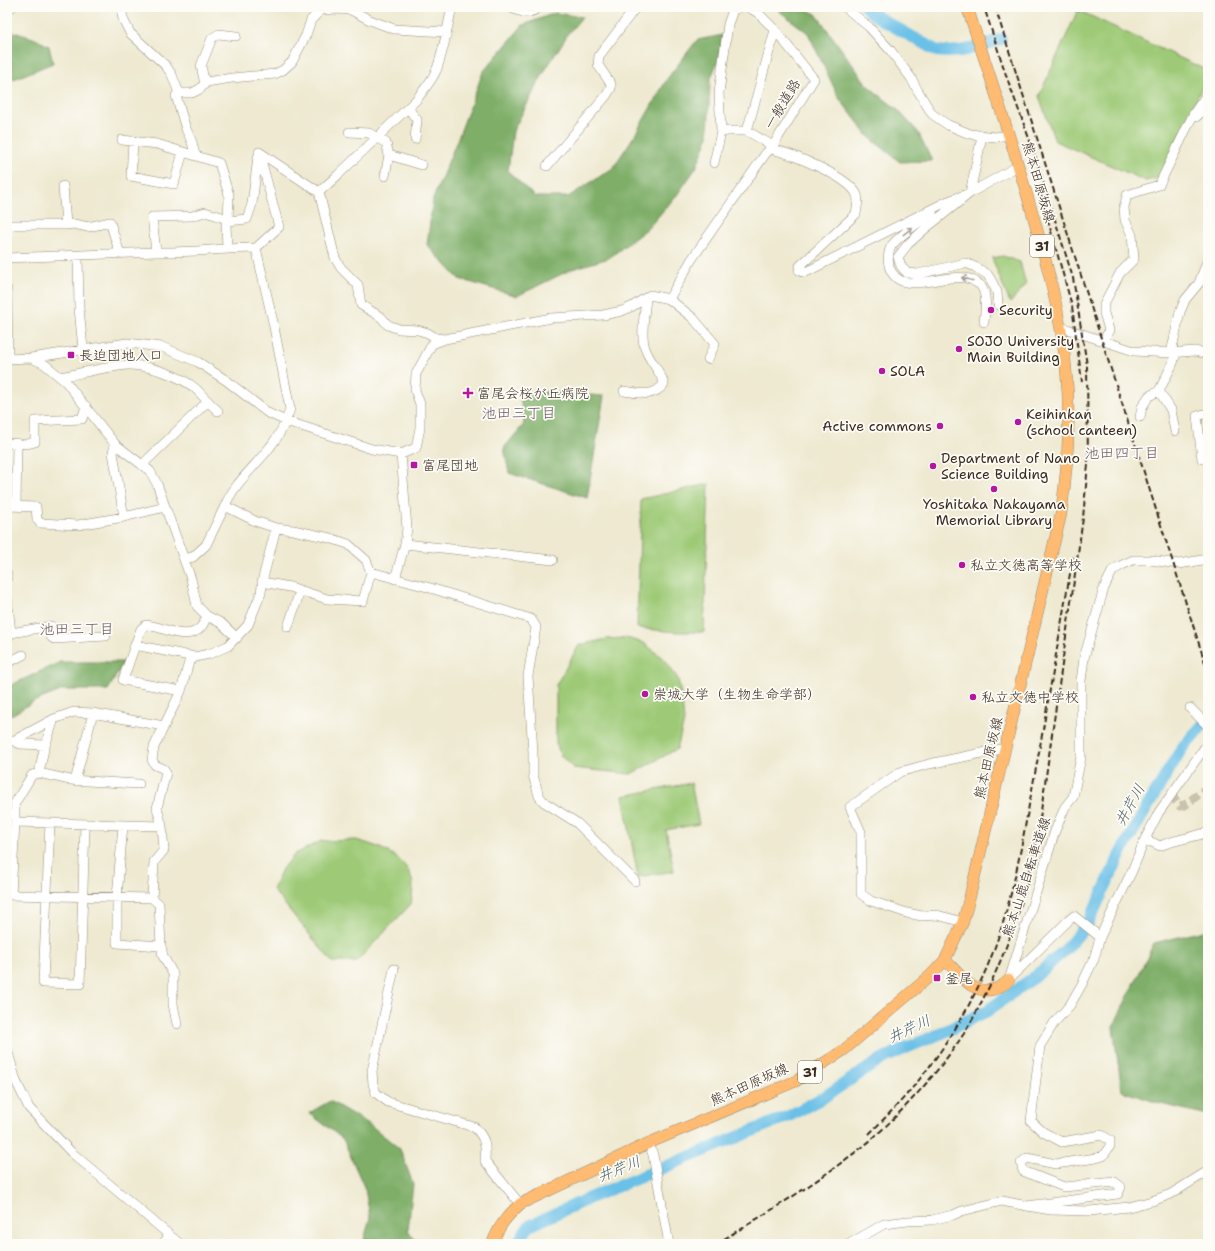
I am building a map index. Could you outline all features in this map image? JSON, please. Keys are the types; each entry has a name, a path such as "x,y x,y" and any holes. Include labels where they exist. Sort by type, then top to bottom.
{"main road":[{"name":"熊本田原坂線","path":"492,1244 498,1229 508,1215 520,1204 649,1143 782,1087 802,1077 844,1050 930,976 945,960 963,922 1061,514 1069,442 1069,404 1061,328 1047,264 1009,135 967,7"},
{"path":"945,960 972,986 983,990 998,988 1009,980"}],"street":[{"path":"7,9 12,7"},
{"path":"121,7 130,33 166,66 172,75 178,93 176,96 195,155"},
{"path":"319,192 408,108 426,88 435,72 452,7"},
{"path":"509,7 528,14 538,7"},
{"path":"547,166 612,88 611,84 598,65 599,56 636,7"},
{"path":"714,163 721,132 720,92 728,24 733,10 740,7"},
{"name":"一般道路","path":"748,7 758,13 774,30 814,79 771,149"},
{"path":"845,7 869,27 892,51 911,78 932,114 948,125 970,134 996,137 1009,135"},
{"path":"178,93 192,93 200,89 206,82 275,74 283,70 292,62 306,35 311,20 321,10 351,10 370,20 394,29 446,32"},
{"name":"一般道路","path":"747,131 774,30"},
{"path":"205,84 202,66 212,38 219,34 236,36"},
{"path":"1104,341 1109,330 1104,313 1104,304 1120,273 1134,259 1132,235 1126,220 1124,207 1128,195 1159,185 1191,119 1208,93"},
{"path":"1191,119 1197,116 1208,106"},
{"path":"408,108 417,120 415,139"},
{"name":"一般道路","path":"721,132 747,131 768,143 771,149"},
{"path":"349,132 369,132 386,143 389,155 385,176"},
{"path":"982,136 970,193 926,228 908,244 898,257 901,266 907,272 918,274 966,263 975,267 986,274 991,280 997,292 998,305"},
{"path":"122,140 157,144 219,163 229,195 228,221 226,224 227,248"},
{"path":"132,142 131,176 174,184 183,152"},
{"path":"669,300 692,259 710,232 766,153 771,149 784,152 828,172 843,181 857,196 856,214 800,266 800,270 802,272 946,202 970,193 1018,166"},
{"path":"259,152 319,192 335,258 341,268 358,285 361,305 381,317 388,325 399,329 418,330 428,333 436,338 445,340"},
{"path":"156,252 152,217 192,216 206,212 222,217 228,221 247,219 252,204 259,152"},
{"path":"7,258 156,252 176,253 227,248 256,248 279,227 259,152"},
{"path":"389,155 422,165"},
{"path":"63,186 66,225"},
{"path":"946,202 891,246 888,256 889,265 893,275 903,282 915,283 956,277 970,279 981,285 985,295 984,322"},
{"path":"7,225 74,224 88,227 110,222 120,254"},
{"path":"184,559 193,557 206,545 237,484 270,447 286,421 290,409 273,322 256,248"},
{"path":"78,256 79,308 83,349"},
{"path":"1140,417 1142,407 1149,396 1159,391 1173,363 1173,353 1180,312 1185,300 1199,283 1208,259"},
{"path":"7,289 8,358 31,358 127,343 162,347 198,362 227,381 268,413 286,421 372,449 401,454 416,448 420,428 420,404 415,390 416,374 432,344 551,318 603,315 622,311 650,295 669,300 693,318 714,344 708,359"},
{"path":"624,391 647,394 659,391 664,384 661,374 644,348 643,332 646,298"},
{"path":"1061,328 1132,350 1173,353 1194,351 1208,354"},
{"path":"31,358 43,363 66,382 115,444 150,472 157,484 184,559 191,579 197,606 207,616 221,623 237,638"},
{"path":"60,377 128,365 142,366 180,379 195,388 218,411"},
{"path":"1159,391 1171,410 1174,431"},
{"path":"142,465 208,401"},
{"path":"86,406 82,419 35,421 35,442 27,444 12,443 11,506 36,507 37,519 40,523 78,525 124,517 165,507"},
{"path":"1202,459 1197,416 1208,413"},
{"path":"115,444 113,453 124,517"},
{"path":"395,579 405,544 406,528 401,454"},
{"path":"225,506 276,528 330,538 348,544 366,560 371,572 363,601 328,599 262,582"},
{"path":"135,645 195,657 209,654 228,646 248,625 261,593 262,582 276,528"},
{"path":"405,544 553,560"},
{"name":"熊本山鹿自転車道線","path":"1009,980 1055,831 1072,797 1080,757 1081,681 1084,658 1104,588 1113,570 1133,560 1150,560 1179,564 1208,559"},
{"path":"371,572 531,619 536,627 528,676 533,775 539,796 544,802 577,823 635,881"},
{"path":"288,627 300,591"},
{"path":"7,596 9,636 51,626 51,637 54,639 106,636"},
{"path":"182,691 124,680 135,645 141,629 146,625 184,634 192,634 201,627 207,616"},
{"path":"7,663 23,655"},
{"path":"152,898 154,862 164,850 162,826 156,808 166,773 164,769 155,765 152,760 154,746 182,691 189,662 195,657"},
{"path":"1190,708 1208,726"},
{"path":"10,740 54,719 74,712 93,713 164,726"},
{"path":"75,781 93,713"},
{"path":"39,773 54,719"},
{"path":"10,740 20,744 46,745"},
{"path":"1027,1206 1118,1194 1121,1187 1115,1182 1064,1187 1023,1171 1021,1163 1026,1158 1056,1164 1103,1156 1110,1146 1110,1140 1101,1135 1062,1142 1043,1132 1031,1121 1040,1046 1054,1023 1070,1005 1082,984 1094,959 1100,937 1159,812 1208,743"},
{"path":"963,922 937,915 922,916 907,912 871,901 861,894 861,832 850,807 900,772 929,764 1006,748"},
{"path":"138,784 75,781 39,773 32,775 11,798 15,822 10,854 9,895 152,898 159,904 161,946 163,956 173,974 173,1004 177,1024"},
{"path":"15,822 162,826"},
{"path":"50,823 43,984 80,984 86,824"},
{"path":"123,825 117,897 118,943 161,946"},
{"path":"1145,839 1160,846 1168,842 1195,837 1208,832"},
{"path":"1009,980 1074,916 1100,937"},
{"path":"394,969 372,1071 373,1084 376,1093 388,1102 474,1127 479,1131 486,1146 485,1161 520,1204"},
{"path":"7,1049 16,1081 29,1108 71,1152 180,1244"},
{"path":"649,1143 653,1155 669,1244"},
{"path":"849,1244 884,1224 932,1220 1002,1201 1051,1210 1089,1211 1129,1207 1171,1194 1208,1171"},
{"path":"163,1244 169,1236"}],"green space":[{"path":"774,7 802,7 816,14 868,86 898,110 918,132 932,161 900,162 869,137 839,98 808,33"},
{"path":"1078,10 1208,71 1208,74 1161,177 1146,181 1055,141 1039,96"},
{"path":"555,13 582,17 568,34 544,72 513,131 508,171 535,197 568,197 613,168 636,133 667,79 697,40 723,35 719,58 710,80 708,138 696,168 677,195 648,228 609,258 572,269 517,296 459,279 427,245 433,199 483,72 523,25"},
{"path":"7,30 33,38 49,46 53,63 7,83"},
{"path":"1003,256 1020,262 1026,285 1010,303 992,258"},
{"path":"519,390 604,396 587,498 509,473 504,448 524,424"},
{"path":"709,484 704,632 675,632 637,628 641,499"},
{"path":"626,638 644,643 666,661 678,679 684,721 677,749 631,774 573,768 561,756 556,743 556,685 579,645 607,639"},
{"path":"60,662 124,662 108,690 63,690 33,702 7,718 7,687"},
{"path":"691,783 699,824 666,830 674,871 638,877 623,796"},
{"path":"356,840 373,845 389,853 403,864 413,882 411,904 356,962 332,962 273,890 282,869 295,854 321,841"},
{"path":"1208,930 1208,1115 1161,1104 1122,1091 1113,1027 1154,943"},
{"path":"330,1101 369,1124 400,1149 413,1184 408,1230 418,1244 363,1244 370,1217 365,1189 343,1139 309,1113"}],"waterway":[{"path":"866,7 874,15 937,51 962,51 1001,39"},
{"name":"井芹川","path":"517,1244 529,1226 594,1196 789,1116 824,1097 882,1059 942,1033 987,1011 1036,976 1066,949 1088,923 1122,851 1160,785 1182,748 1208,719"}],"tunnel":[{"path":"1171,795 1180,806 1185,805 1208,787"}],"railway":[{"path":"716,1244 798,1193 865,1145 919,1092 952,1052 965,1032 990,985 1018,914 1029,877 1037,839 1083,518 1088,464 1087,365 1073,278 1034,152 1007,78 984,7"},
{"path":"995,7 1208,672"},
{"path":"1038,185 1072,306 1082,382"},
{"path":"869,1134 908,1093 928,1069 946,1043 977,989 996,944 1010,898 1020,852 1041,743 1073,557"}],"place":[{"name":"Security","path":"991,310"},
{"name":"SOJO University Main Building","path":"959,349"},
{"name":"長迫団地入口","path":"71,355"},
{"name":"SOLA","path":"882,371"},
{"name":"富尾会桜が丘病院","path":"468,393"},
{"name":"Keihinkan (school canteen)","path":"1018,422"},
{"name":"Active commons","path":"940,426"},
{"name":"富尾団地","path":"414,465"},
{"name":"Department of Nano Science Building","path":"933,466"},
{"name":"Yoshitaka Nakayama Memorial Library","path":"994,489"},
{"name":"私立文徳高等学校","path":"962,565"},
{"name":"崇城大学（生物生命学部）","path":"645,694"},
{"name":"私立文徳中学校","path":"973,697"},
{"name":"釜尾","path":"937,978"}],"district":[{"name":"池田三丁目","path":"519,413"},
{"name":"池田四丁目","path":"1122,453"},
{"name":"池田三丁目","path":"77,629"}]}
